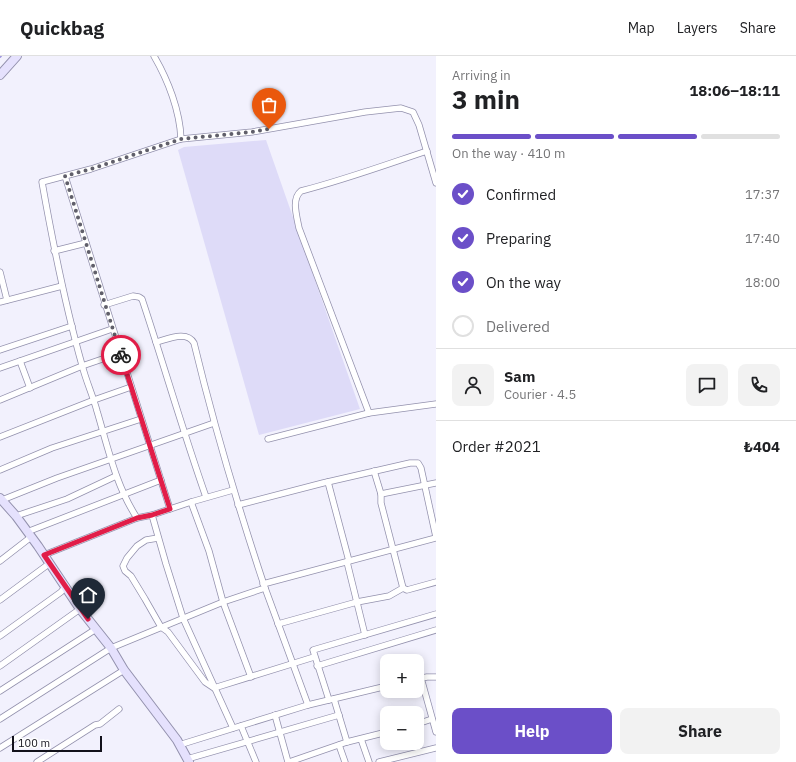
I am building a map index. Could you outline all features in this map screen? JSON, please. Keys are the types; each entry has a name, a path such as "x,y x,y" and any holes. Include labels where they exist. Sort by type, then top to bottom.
{"street":[{"path":"0,75 17,56"},
{"path":"154,56 160,66 173,98 181,129 181,139"},
{"path":"137,518 123,494 116,476 104,432 82,366 54,251 42,182 91,169 181,139 252,132 365,112 401,108 413,112 419,125 436,183"},
{"path":"369,413 299,228 296,199 302,190 365,173 427,151"},
{"path":"65,176 104,305 170,509"},
{"path":"54,251 86,243"},
{"path":"0,276 7,300"},
{"path":"0,302 62,286"},
{"path":"104,305 133,296 139,296 142,299 206,498"},
{"path":"0,350 72,326"},
{"path":"0,368 112,329"},
{"path":"156,342 184,336 190,337 193,341 233,490 264,586 308,705"},
{"path":"0,400 82,366 120,353"},
{"path":"20,361 30,388"},
{"path":"0,437 131,387"},
{"path":"268,439 369,413 436,404"},
{"path":"0,470 52,448 141,419"},
{"path":"214,423 1,499 16,516 66,586 80,609 111,648 124,670 179,745 188,761 279,732 339,715"},
{"path":"0,719 111,648 161,627 264,586 436,538 418,463 410,463 374,471 238,505"},
{"path":"374,471 381,494 381,503 403,588"},
{"path":"16,516 67,499 116,476"},
{"path":"0,562 29,534 123,494 161,480"},
{"path":"328,482 365,635"},
{"path":"381,494 436,483"},
{"path":"44,555 137,518 152,515 233,490"},
{"path":"192,502 209,552 223,602 250,677"},
{"path":"152,515 183,618 233,728"},
{"path":"158,538 146,540 137,546 127,558 123,566 125,571 131,576 161,627 168,632 205,682 214,688"},
{"path":"0,600 50,563"},
{"path":"278,624 357,602 389,596 403,588 407,590 436,582"},
{"path":"0,636 61,592 66,586"},
{"path":"0,666 80,609"},
{"path":"347,742 339,715 317,666 313,650 436,614"},
{"path":"0,691 96,629"},
{"path":"317,666 436,630"},
{"path":"214,688 314,657"},
{"path":"0,748 124,670"},
{"path":"424,678 436,677"},
{"path":"179,745 308,705 380,688"},
{"path":"424,694 436,732"},
{"path":"37,762 95,725 100,724 119,709"},
{"path":"275,715 288,762 304,760 347,742 380,734"},
{"path":"424,722 432,719"},
{"path":"241,726 256,762"},
{"path":"360,739 368,762"},
{"path":"339,745 345,762"},
{"path":"379,762 436,748"}],"shaded area":[{"path":"266,140 360,409 259,435 178,150 184,147"}],"way so far":[{"path":"121,355 104,305 65,176 91,169 181,139 269,129"}],"route":[{"path":"88,619 44,555 137,518 170,509 121,355"}]}
